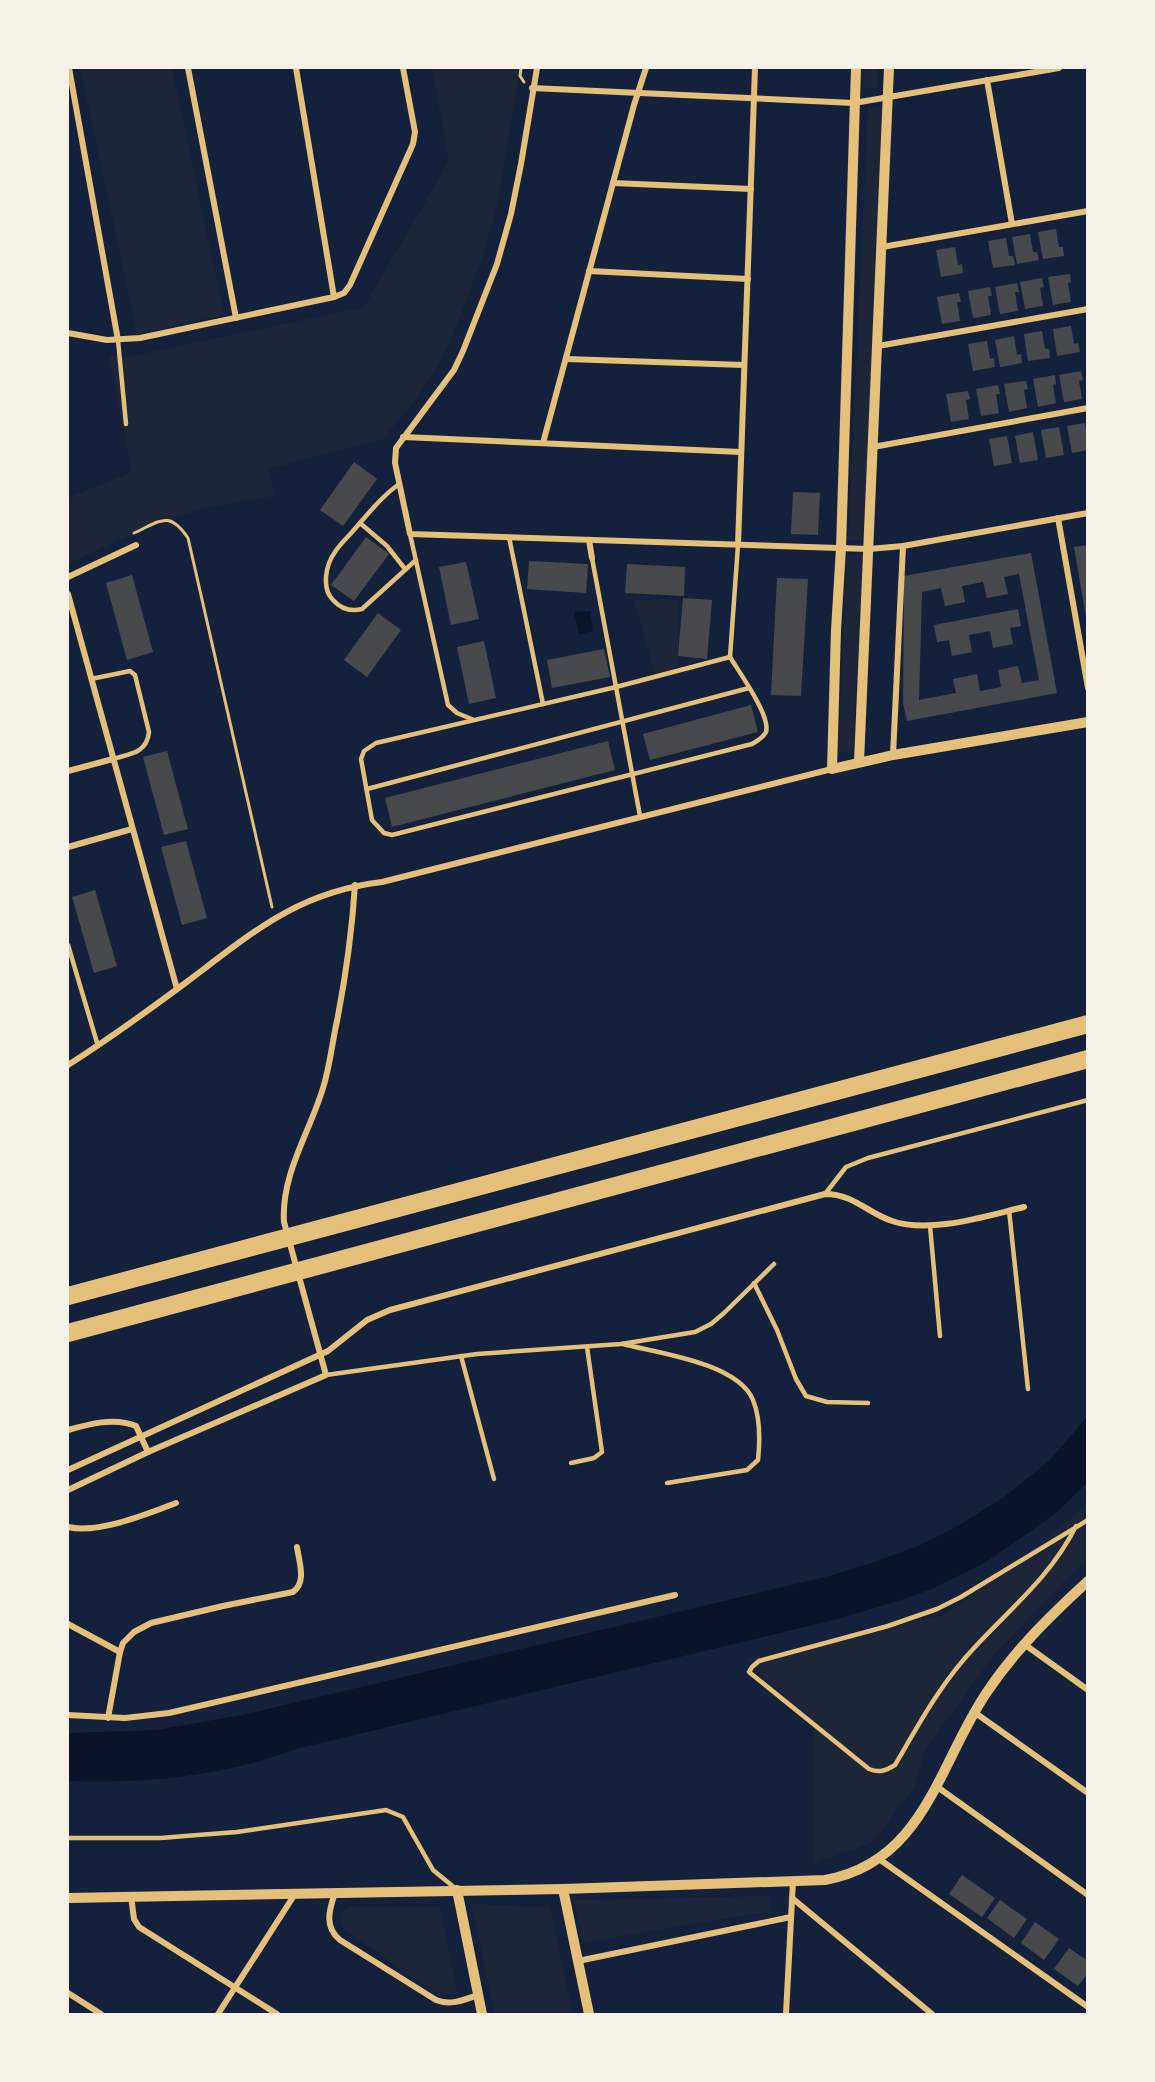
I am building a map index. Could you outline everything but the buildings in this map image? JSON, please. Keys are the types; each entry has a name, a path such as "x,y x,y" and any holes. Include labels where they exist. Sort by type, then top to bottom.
{"highway":[{"path":"68,1296 1088,1024"},
{"path":"68,1333 1088,1059"}],"street":[{"path":"69,68 118,340"},
{"path":"188,68 236,318"},
{"path":"296,68 334,297"},
{"path":"68,333 118,340 140,338 344,293 350,285 413,144 415,132 403,68"},
{"path":"537,68 512,214 497,264 454,369 403,437 394,455 410,534 869,549 903,546 1088,513"},
{"path":"543,443 637,93 646,68"},
{"path":"738,545 755,68"},
{"path":"832,769 836,630 842,548 856,68"},
{"path":"859,762 889,68"},
{"path":"532,88 854,103 1059,68"},
{"path":"987,80 1012,224"},
{"path":"613,183 751,189"},
{"path":"882,247 1088,211"},
{"path":"589,271 748,279"},
{"path":"878,346 1088,309"},
{"path":"566,359 744,365"},
{"path":"873,447 1088,408"},
{"path":"403,437 741,452"},
{"path":"1058,518 1088,688"},
{"path":"590,540 592,558"},
{"path":"68,577 136,545"},
{"path":"893,755 903,546"},
{"path":"68,594 177,989"},
{"path":"68,1065 98,1046 275,918 295,906 355,885 382,882 859,762 1088,722"},
{"path":"68,771 113,759"},
{"path":"68,847 132,829"},
{"path":"68,1490 148,1452 326,1375 284,1222 285,1194 302,1139 323,1088 347,970 355,885"},
{"path":"68,1470 320,1354 336,1346 368,1320 390,1310 825,1194 849,1198 877,1215 911,1225 930,1226 1024,1207"},
{"path":"68,1430 95,1423 127,1422 136,1426 148,1452"},
{"path":"68,1527 83,1528 103,1525 150,1513 176,1503"},
{"path":"108,1718 120,1652 123,1643 134,1632 151,1623 293,1592 301,1581 297,1547"},
{"path":"68,1898 563,1889 793,1881 841,1877 879,1859 892,1849 914,1825 974,1712 998,1675 1023,1644 1086,1585"},
{"path":"68,1715 108,1718 142,1717 195,1708 675,1595"},
{"path":"68,1624 120,1652"},
{"path":"1023,1644 1088,1690"},
{"path":"974,1712 1088,1793"},
{"path":"936,1786 1088,1895"},
{"path":"879,1859 1088,2007"},
{"path":"786,2014 793,1881"},
{"path":"563,1889 589,2014"},
{"path":"457,1890 482,2014"},
{"path":"218,2014 296,1893"},
{"path":"335,1893 328,1920 332,1932 340,1940 436,2000 453,2003 478,1995"},
{"path":"131,1896 134,1919 139,1927 277,2014"},
{"path":"792,1898 932,2014"},
{"path":"578,1961 791,1917"},
{"path":"68,1993 101,2014"}],"lane":[{"path":"118,340 126,424"},
{"path":"399,484 386,493 334,553 327,570 327,588 331,598 339,606 352,612 362,609 416,560"},
{"path":"360,523 387,546 405,569"},
{"path":"410,534 448,705 457,713 474,720"},
{"path":"508,537 543,705"},
{"path":"730,657 543,705 376,743 364,751 361,759 372,820 384,833 392,835 631,776 752,744 762,738 766,731 766,723 749,688 730,657 738,545"},
{"path":"592,558 640,816"},
{"path":"91,679 130,670 135,675 149,732 148,741 145,747 137,752 113,759"},
{"path":"367,789 749,688"},
{"path":"68,945 98,1046"},
{"path":"825,1194 846,1167 868,1158 1088,1100"},
{"path":"1009,1210 1028,1389"},
{"path":"930,1226 940,1336"},
{"path":"326,1375 461,1356 621,1344 695,1332 711,1324 774,1264"},
{"path":"754,1283 777,1330 796,1379 806,1396 827,1402 868,1403"},
{"path":"621,1344 713,1366 736,1379 752,1398 760,1445 758,1460 747,1470 667,1483"},
{"path":"571,1463 594,1458 602,1452 587,1347"},
{"path":"461,1356 494,1479"},
{"path":"1076,1526 1065,1548 1043,1576 973,1648 936,1694 895,1765 886,1770 878,1772 869,1769 749,1672 759,1661 888,1626 937,1609 961,1597 1076,1526 1088,1520"},
{"path":"68,1838 161,1838 198,1835 386,1810 403,1817 433,1870 457,1890"}],"path":[{"path":"126,537 163,520 171,520 180,526 188,538 275,918"}],"shaded area":[{"path":"80,68 172,68 224,315 137,334"},
{"path":"432,68 520,68 496,210 482,259 449,345 417,398 383,439 269,469 274,496 179,516 136,532 68,564 68,498 132,472 109,356 122,358 364,307 449,161"},
{"path":"864,68 877,68 877,89 863,88"},
{"path":"884,105 864,540 848,540 868,108"},
{"path":"847,554 863,555 853,750 838,753"},
{"path":"634,600 679,600 678,667 655,673"},
{"path":"590,611 593,631 579,634 574,612"},
{"path":"1087,1417 1087,1483 1056,1513 985,1563 929,1590 904,1599 838,1619 296,1749 241,1766 155,1779 68,1781 68,1733 156,1730 242,1715 833,1575 877,1561 918,1546 949,1531 1003,1498 1050,1460"},
{"path":"1087,1504 1087,1559 992,1657 925,1750 914,1787 872,1843 814,1863 813,1727 748,1659 944,1615 1032,1552"},
{"path":"769,1896 771,1911 583,1943 574,1900"},
{"path":"471,1904 550,1907 573,2014 495,2014"},
{"path":"440,1906 457,1993 437,1994 430,1990 345,1930 340,1923 343,1911 349,1907"}]}
